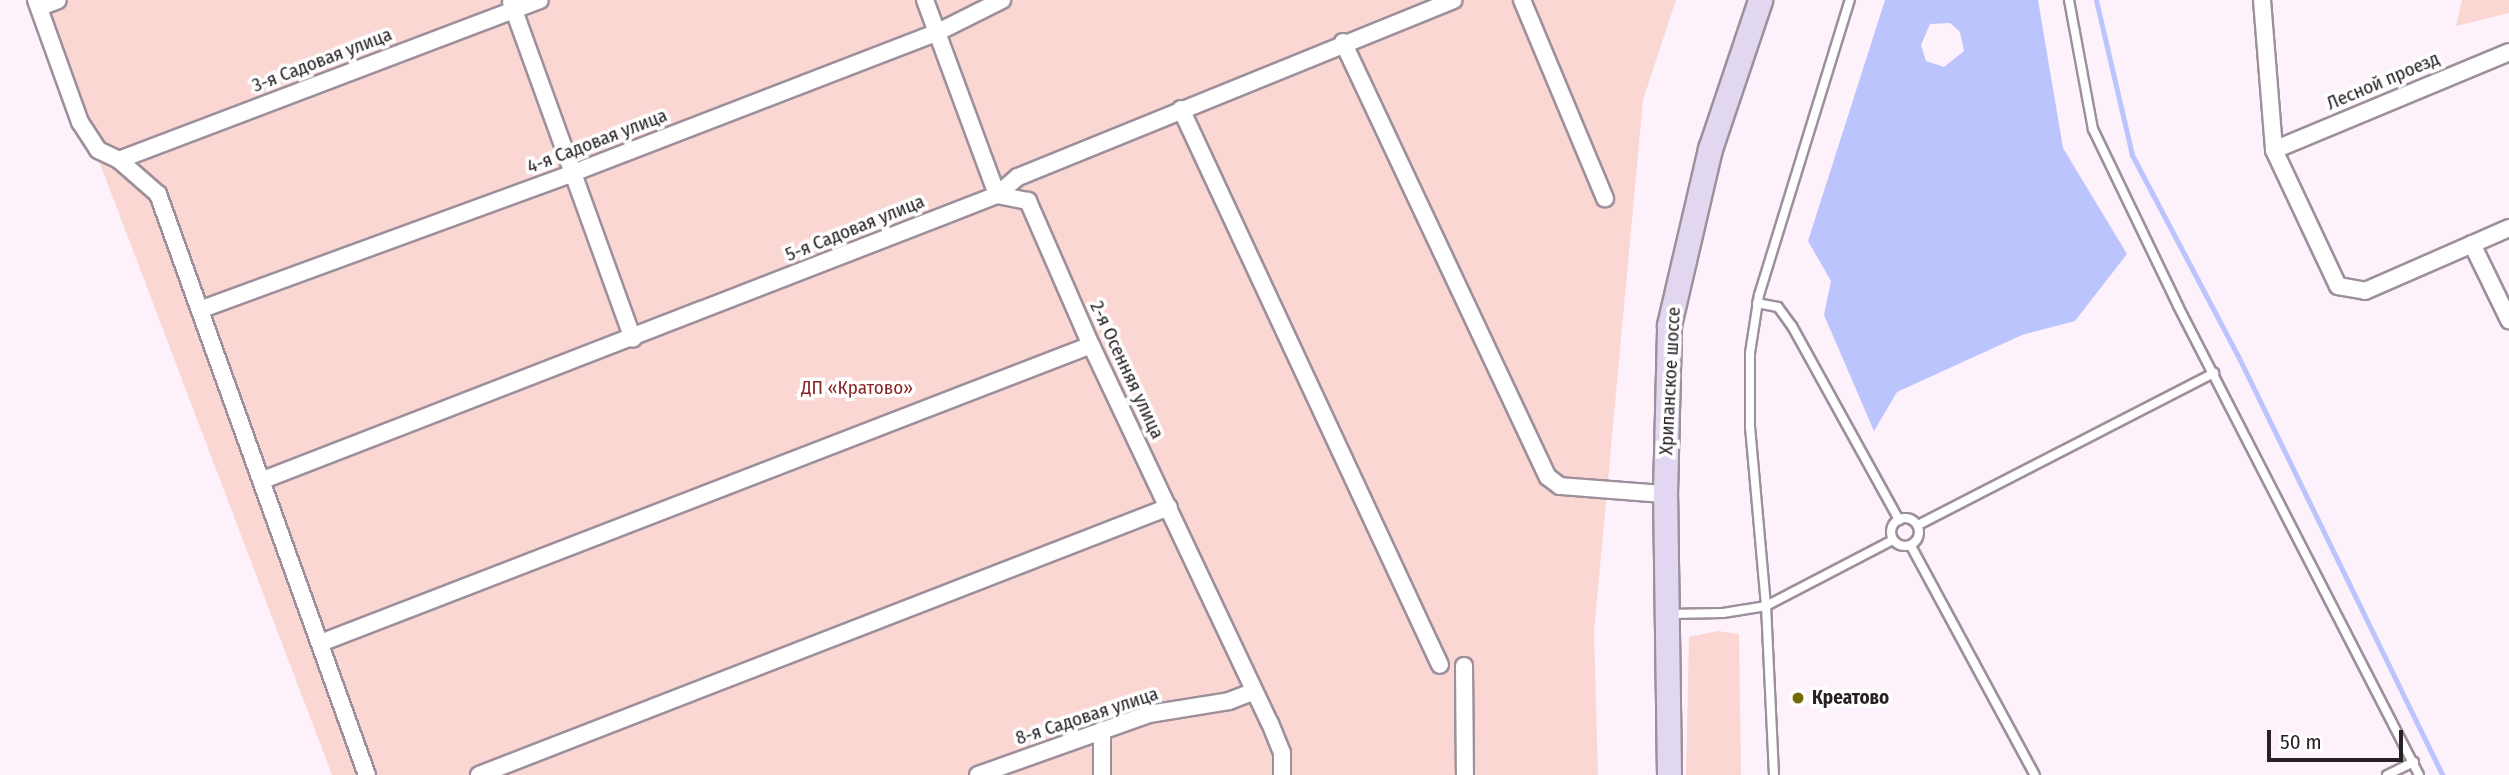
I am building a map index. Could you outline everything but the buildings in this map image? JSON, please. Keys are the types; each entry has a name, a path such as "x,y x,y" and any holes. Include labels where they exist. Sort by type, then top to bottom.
{"main road":[{"name":"Хрипанское шоссе","path":"1669,775 1665,494 1669,325 1710,149 1759,0"}],"street":[{"path":"58,0 38,4 80,122 98,150 119,160 158,194 323,642 367,775"},
{"name":"3-я Садовая улица","path":"119,160 512,5 540,0"},
{"path":"925,0 997,195"},
{"name":"4-я Садовая улица","path":"202,309 573,173 936,33 1002,0"},
{"name":"5-я Садовая улица","path":"263,480 633,339 997,195 1018,177 1343,42 1453,0"},
{"path":"1522,0 1605,198"},
{"path":"2262,0 2274,150 2338,286 2365,290 2509,228"},
{"path":"512,5 633,339"},
{"path":"1343,42 1548,477 1560,486 1665,494"},
{"name":"Лесной проезд","path":"2274,150 2509,52"},
{"path":"1181,109 1440,665"},
{"name":"2-я Осенняя улица","path":"997,195 1028,201 1091,345 1282,753 1282,775"},
{"path":"2472,244 2509,320"},
{"path":"323,642 1091,345"},
{"path":"479,775 1169,507"},
{"path":"1464,666 1465,775"},
{"name":"8-я Садовая улица","path":"978,775 1149,714 1229,701 1252,692"},
{"path":"1102,730 1102,775"}],"lane":[{"path":"1774,775 1766,606 1750,427 1750,353 1757,303 1850,0"},
{"path":"2069,0 2094,129 2214,373 2420,775"},
{"path":"1757,303 1778,307 1792,326 1899,520"},
{"path":"1918,525 2214,373"},
{"path":"1893,540 1892,529 1899,520 1908,518 1918,525"},
{"path":"1911,546 1918,539 1918,525"},
{"path":"1666,614 1723,614 1766,606 1893,540 1911,546 2035,775"},
{"path":"2387,775 2414,762"}],"green space":[{"name":"ДП «Кратово»","path":"38,0 1676,0 1643,100 1594,632 1598,775 332,775"},
{"path":"2462,0 2509,0 2509,13 2456,26"},
{"path":"1718,631 1739,634 1741,775 1686,775 1689,637"}],"water":[{"path":"1885,0 2038,0 2063,148 2127,254 2075,321 2022,335 1897,392 1874,431 1824,315 1831,281 1808,241","holes":["1950,23 1960,32 1964,51 1944,67 1926,61 1921,45 1930,24"]}],"waterway":[{"path":"2096,0 2132,155 2238,356 2442,775"}],"place":[{"name":"Креатово","path":"1798,698"}]}
